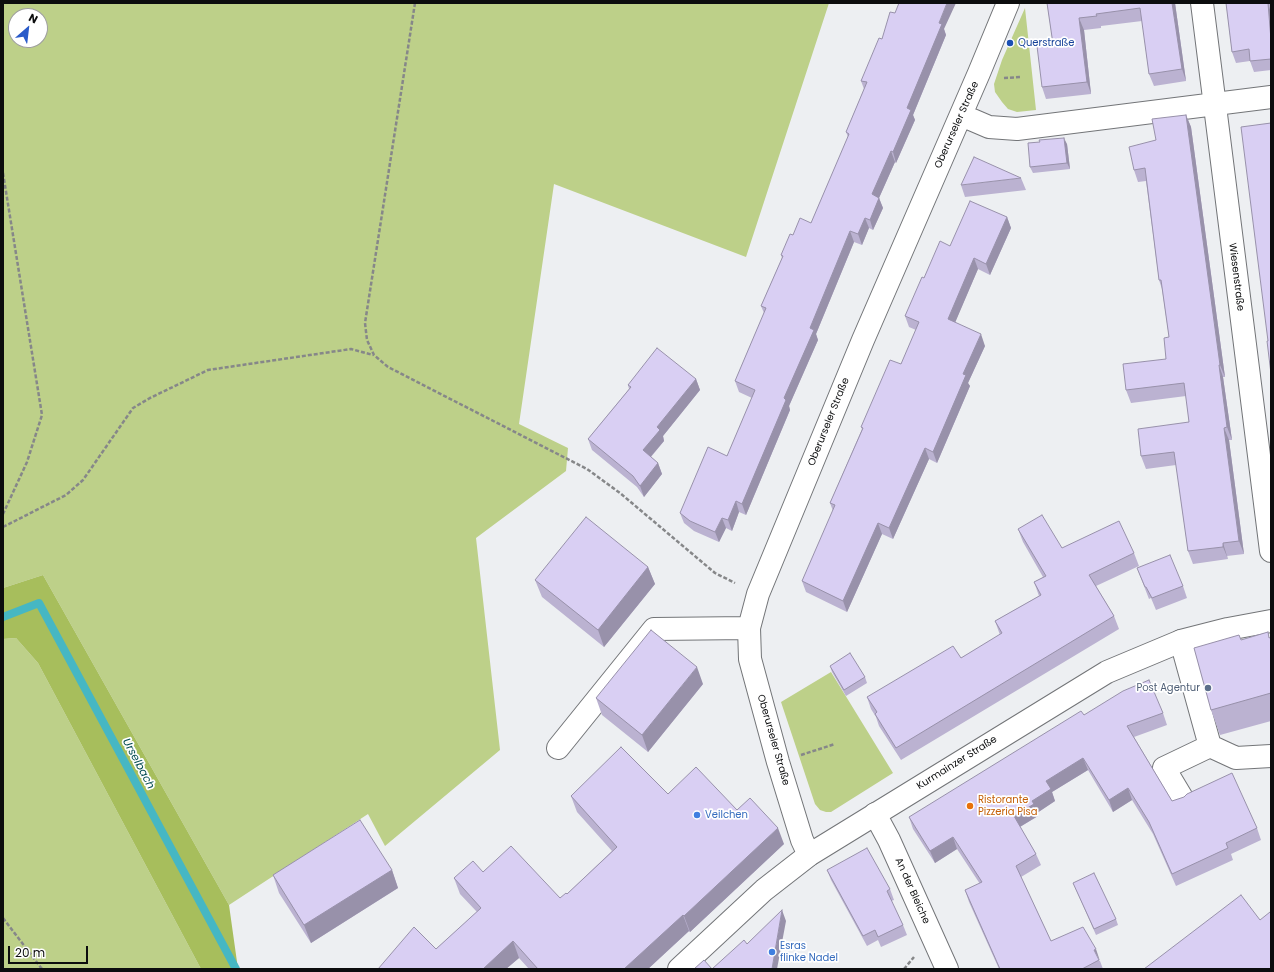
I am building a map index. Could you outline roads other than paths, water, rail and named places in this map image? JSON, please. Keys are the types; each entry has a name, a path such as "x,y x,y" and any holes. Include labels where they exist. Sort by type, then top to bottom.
{"street":[{"name":"Oberurseler Straße","path":"809,854 802,840 778,762 750,659 749,628 758,594 863,340 1008,3"},
{"name":"Wiesenstraße","path":"1202,3 1271,551"},
{"path":"961,115 989,127 1017,129 1271,97"},
{"name":"Kurmainzer Straße","path":"679,969 764,890 809,854 1107,672 1181,642 1228,629 1271,621"},
{"path":"558,748 654,630 749,628"},
{"path":"1181,642 1210,746 1236,758 1271,756"},
{"path":"1182,798 1164,768 1210,746"},
{"name":"An der Bleiche","path":"875,814 889,840 947,969"}],"waterway":[{"name":"Urselbach","path":"3,617 39,603 236,969"}],"place":[{"name":"Querstraße","path":"1010,43"},
{"name":"Post Agentur","path":"1208,688"},
{"name":"Ristorante Pizzeria Pisa","path":"970,806"},
{"name":"Veilchen","path":"697,815"},
{"name":"Esras flinke Nadel","path":"772,952"}]}
